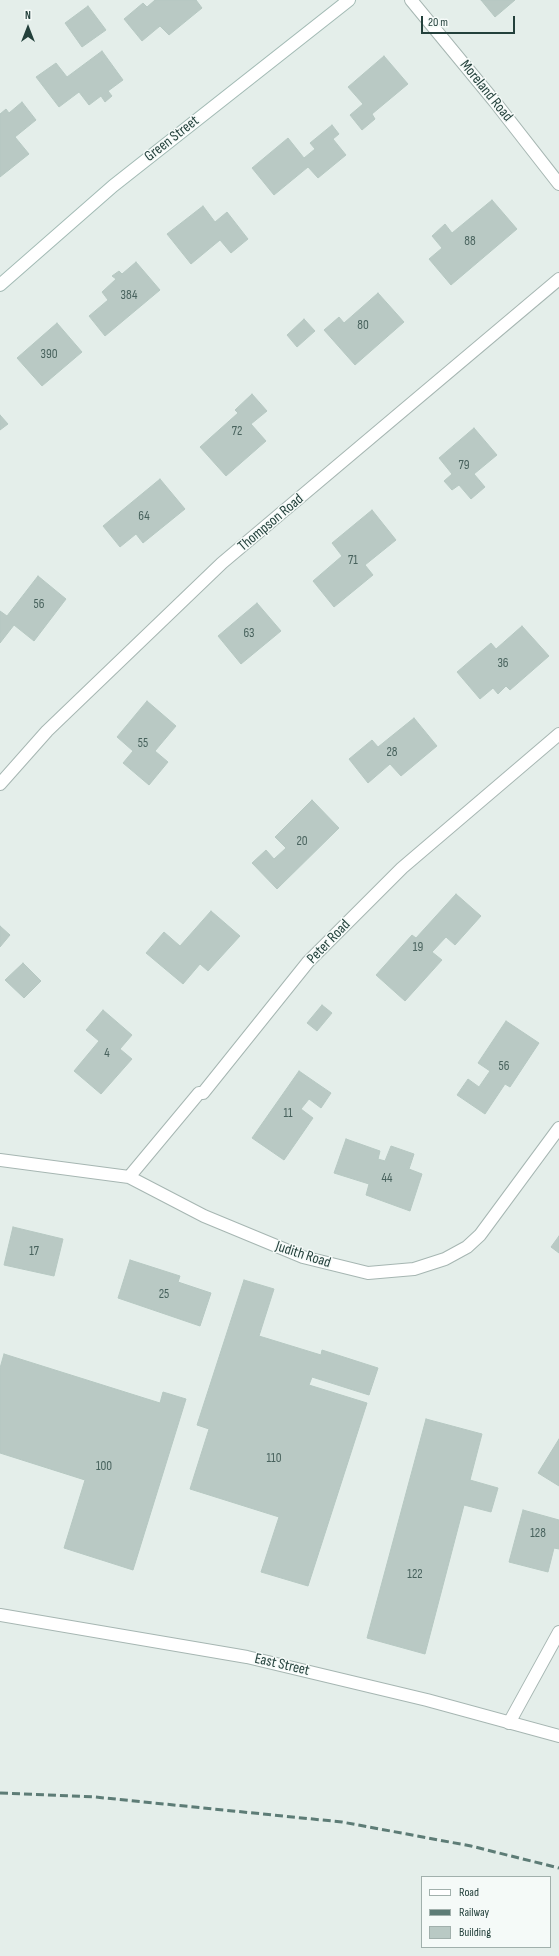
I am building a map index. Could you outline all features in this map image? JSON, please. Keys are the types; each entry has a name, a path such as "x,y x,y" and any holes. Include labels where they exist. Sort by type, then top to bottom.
{"street":[{"name":"Green Street","path":"0,285 113,186 349,0"},
{"name":"Moreland Road","path":"411,0 495,102 559,184"},
{"name":"Thompson Road","path":"0,784 47,731 222,563 559,279"},
{"name":"Peter Road","path":"129,1177 199,1093 203,1093 308,962 402,868 559,734"},
{"name":"Judith Road","path":"0,1160 129,1177 204,1216 303,1257 368,1273 414,1269 445,1259 467,1247 480,1235 559,1128"},
{"name":"East Street","path":"0,1615 247,1657 427,1700 559,1736"},
{"path":"509,1723 559,1632"}],"building":[{"path":"155,0 196,0 202,8 169,35 160,26 142,41 124,19 143,3 147,7"},
{"path":"481,0 515,0 495,17"},
{"path":"88,6 106,30 82,47 65,23"},
{"path":"102,51 123,80 108,91 112,96 105,102 101,96 89,105 79,92 59,107 36,77 56,63 67,77"},
{"path":"384,56 408,84 372,114 375,119 362,130 350,115 363,104 348,87"},
{"path":"22,102 36,120 15,137 29,154 0,177 0,114 6,109 9,113"},
{"path":"332,125 339,134 333,139 346,155 318,178 308,167 274,195 252,168 288,138 304,158 315,149 310,143"},
{"path":"492,200 517,229 451,285 429,259 442,248 432,236 445,224 452,233"},
{"path":"203,206 215,222 227,212 248,239 231,253 220,240 191,264 167,234"},
{"path":"136,262 160,290 105,336 89,316 108,300 102,292 116,279 112,276 119,271 122,274"},
{"path":"378,293 404,322 355,365 324,330 339,317 344,323"},
{"path":"304,319 315,331 297,347 287,335"},
{"path":"57,323 82,352 42,386 17,358"},
{"path":"252,394 267,411 251,424 266,441 226,476 200,447 238,413 235,410"},
{"path":"0,415 8,424 0,430"},
{"path":"474,428 497,455 474,474 485,487 471,499 459,485 452,490 444,481 452,474 439,458"},
{"path":"160,479 185,509 143,543 136,534 120,547 103,526"},
{"path":"372,510 396,540 365,565 373,575 334,607 313,581 342,556 332,543"},
{"path":"38,576 66,599 34,641 14,625 0,643 0,611 7,616"},
{"path":"257,603 281,631 241,664 218,636"},
{"path":"522,626 549,656 510,690 506,686 498,694 493,688 480,699 457,672 491,643 496,649"},
{"path":"147,701 176,726 155,751 168,762 149,785 123,763 133,751 117,737"},
{"path":"414,718 437,746 401,776 390,764 368,783 349,759 372,740 378,747"},
{"path":"312,800 339,828 277,889 252,863 266,850 274,859 286,848 275,837"},
{"path":"456,894 481,916 455,945 446,937 432,952 442,960 405,1001 376,975 412,935 416,938"},
{"path":"211,911 240,936 208,971 200,964 183,984 146,953 164,932 180,946"},
{"path":"0,926 10,935 0,947"},
{"path":"23,963 41,981 24,998 5,980"},
{"path":"322,1005 332,1013 317,1031 307,1023"},
{"path":"103,1010 132,1035 120,1049 132,1059 101,1094 74,1071 99,1041 86,1030"},
{"path":"506,1021 539,1043 510,1087 505,1084 485,1114 457,1095 468,1079 479,1087 490,1071 478,1063"},
{"path":"299,1071 331,1093 321,1108 309,1099 301,1109 313,1118 284,1160 252,1138"},
{"path":"346,1139 380,1151 378,1159 385,1161 391,1146 414,1154 409,1169 422,1174 410,1211 366,1195 369,1184 334,1173"},
{"path":"13,1227 63,1239 54,1276 4,1265"},
{"path":"559,1236 559,1253 551,1247"},
{"path":"130,1260 180,1276 178,1282 211,1293 200,1326 118,1298"},
{"path":"244,1280 274,1289 259,1336 321,1355 322,1350 378,1368 369,1395 312,1377 309,1385 367,1403 308,1586 261,1572 279,1517 190,1489 209,1429 197,1425"},
{"path":"4,1354 160,1403 163,1392 186,1399 133,1570 64,1548 85,1480 0,1453 0,1368"},
{"path":"426,1419 482,1434 470,1480 498,1488 491,1512 464,1505 425,1654 367,1638"},
{"path":"559,1439 559,1486 538,1473"},
{"path":"523,1510 559,1520 559,1549 554,1548 548,1572 509,1562"}],"railway":[{"path":"0,1793 95,1797 342,1822 471,1846 559,1868"}]}
